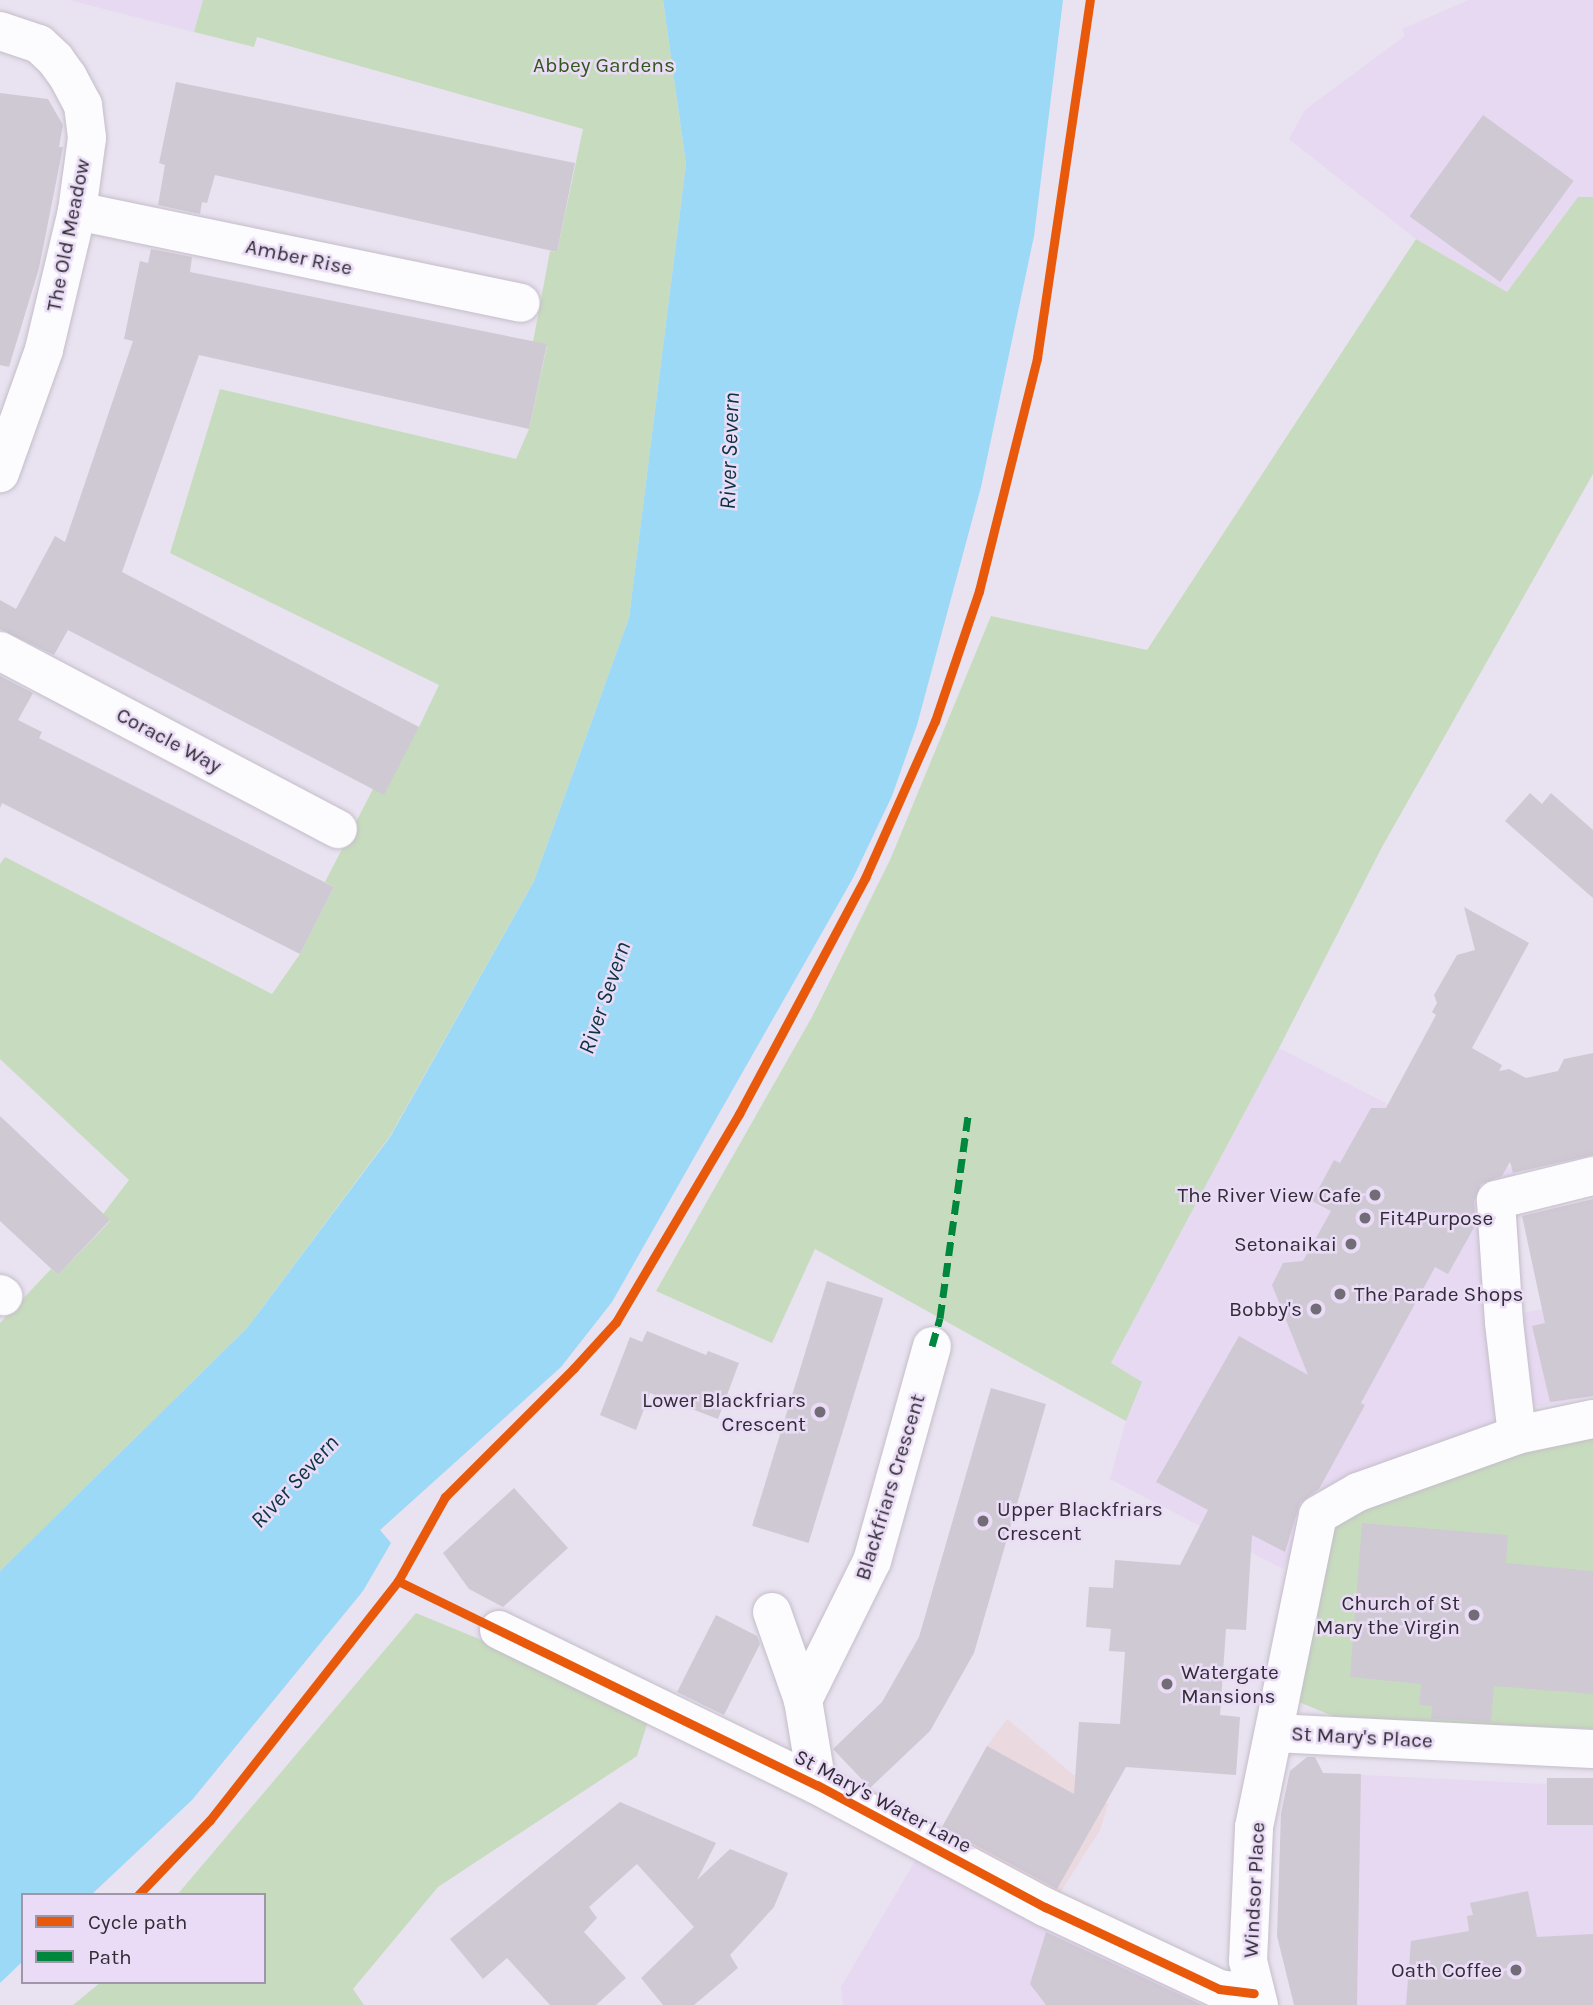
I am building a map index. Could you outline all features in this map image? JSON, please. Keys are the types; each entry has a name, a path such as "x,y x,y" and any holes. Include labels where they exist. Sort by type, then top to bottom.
{"street":[{"name":"The Old Meadow","path":"0,31 39,44 68,77 83,105 87,138 77,211 44,350 0,474"},
{"name":"Amber Rise","path":"77,211 521,303"},
{"name":"Coracle Way","path":"0,652 338,829"},
{"path":"1517,1435 1496,1200 1593,1176"},
{"name":"Blackfriars Crescent","path":"803,1700 872,1560 932,1346"},
{"name":"St Mary's Place","path":"1593,1419 1517,1435 1358,1492 1318,1515 1274,1733 1593,1749"},
{"path":"772,1612 803,1700 817,1785"},
{"name":"St Mary's Water Lane","path":"499,1630 817,1785 1045,1907 1219,1989 1257,1999"},
{"name":"Windsor Place","path":"1257,1999 1248,1961 1254,1827 1274,1733"}],"shaded area":[{"path":"69,0 203,0 194,32"},
{"path":"1469,0 1593,0 1593,197 1578,197 1507,292 1416,239 1289,139 1305,110 1405,36 1402,29"},
{"path":"1279,1048 1515,1170 1523,1313 1593,1299 1593,1396 1524,1409 1316,1509 1283,1569 1110,1479 1126,1421 1142,1383 1111,1363"},
{"path":"1007,1719 1108,1804 1100,1830 1056,1899 941,1830 987,1746"},
{"path":"1309,1761 1319,1765 1323,1773 1546,1784 1547,1778 1593,1778 1593,2005 1297,2005 1278,1913 1281,1814 1290,1771 1300,1763"},
{"path":"917,1858 1202,2005 843,2005 841,1987"}],"green space":[{"name":"Abbey Gardens","path":"203,0 663,0 686,164 629,618 534,881 390,1136 247,1328 0,1571 0,1323 51,1269 58,1275 110,1221 103,1214 129,1180 0,1059 0,864 5,857 272,994 300,954 334,887 325,882 373,789 419,727 439,685 170,553 220,389 516,459 529,429 547,346 533,342 550,251 557,252 583,129 257,37 254,47 194,32"},
{"path":"1578,197 1593,197 1593,474 1382,847 1279,1048 1111,1363 1142,1382 1126,1421 815,1249 772,1343 656,1291 812,1017 890,860 991,616 1147,650 1416,239 1507,292"},
{"path":"1593,1425 1593,1729 1340,1719 1282,1695 1325,1521"},
{"path":"416,1613 484,1641 649,1718 637,1756 438,1887 353,1989 364,2005 73,2005 99,1984 266,1984 266,1893 179,1893"}],"water":[{"name":"River Severn","path":"663,0 1063,0 1034,236 981,487 917,725 892,796 853,878 612,1302 561,1367 380,1530 391,1543 363,1591 192,1800 93,1893 21,1893 21,1963 0,1983 0,1571 247,1328 390,1137 534,881 629,618 686,164"}],"building":[{"path":"176,82 575,163 557,252 215,175 207,203 202,202 200,214 158,205 165,165 159,163"},
{"path":"0,93 48,99 63,125 59,147 63,147 39,268 9,367 0,365"},
{"path":"1483,115 1574,181 1500,282 1410,216"},
{"path":"151,249 192,257 190,272 547,344 529,429 199,355 122,572 419,727 384,795 68,630 54,655 0,629 0,600 16,609 55,536 65,542 133,341 124,339 140,261 148,263"},
{"path":"0,676 33,693 18,720 42,732 39,738 334,887 300,954 2,803 0,808"},
{"path":"1530,793 1542,804 1551,793 1593,830 1593,898 1505,821"},
{"path":"1464,907 1529,943 1472,1048 1502,1065 1499,1071 1509,1069 1526,1078 1558,1071 1564,1059 1593,1053 1593,1155 1513,1173 1510,1162 1502,1176 1481,1184 1474,1201 1476,1224 1448,1274 1435,1267 1361,1403 1365,1405 1319,1489 1300,1503 1285,1552 1252,1535 1246,1630 1226,1629 1220,1715 1240,1717 1236,1775 1126,1767 1057,1889 942,1827 987,1746 1074,1794 1079,1722 1120,1724 1125,1652 1109,1651 1111,1629 1086,1627 1089,1587 1113,1588 1115,1560 1180,1565 1208,1510 1156,1482 1239,1336 1308,1375 1272,1285 1283,1263 1303,1261 1331,1211 1312,1201 1334,1160 1340,1163 1371,1108 1386,1108 1436,1015 1432,1012 1437,1003 1434,995 1457,955 1475,950"},
{"path":"0,1116 110,1220 58,1275 0,1221"},
{"path":"1593,1199 1593,1396 1550,1402 1532,1326 1545,1323 1522,1216"},
{"name":"Lower Blackfriars Crescent","path":"827,1281 883,1298 809,1543 752,1526"},
{"path":"647,1331 706,1355 708,1351 739,1363 718,1419 650,1393 636,1430 600,1415 630,1337 642,1342"},
{"name":"Upper Blackfriars Crescent","path":"991,1388 1046,1404 974,1653 930,1731 870,1788 833,1749 882,1702 919,1637"},
{"path":"514,1488 568,1548 503,1607 469,1589 443,1553"},
{"name":"Church of St Mary the Virgin","path":"1362,1523 1508,1535 1506,1563 1593,1571 1593,1694 1494,1686 1491,1722 1431,1719 1432,1706 1419,1705 1421,1684 1350,1677"},
{"path":"716,1615 757,1636 760,1644 724,1715 677,1692"},
{"path":"1307,1757 1315,1757 1323,1773 1361,1774 1357,2005 1294,2005 1277,1936 1281,1814 1290,1771"},
{"path":"1547,1778 1593,1778 1593,1825 1547,1825"},
{"path":"620,1802 716,1843 697,1880 730,1849 788,1873 774,1907 730,1955 738,1968 694,2005 663,2005 641,1978 694,1927 637,1864 589,1907 597,1918 584,1932 626,1978 596,2005 550,2005 507,1958 483,1979 450,1939"},
{"path":"1528,1891 1537,1937 1593,1934 1593,2005 1406,2005 1411,1941 1469,1931 1467,1916 1473,1915 1470,1903"},
{"path":"1046,1932 1202,2005 1046,2005 1030,1984"}],"marked path":[{"path":"932,1346 940,1318 968,1115"}],"cycle path":[{"path":"140,1893 210,1820 398,1581 445,1497 574,1368 616,1322 739,1114 865,878 935,721 979,591 1037,358 1090,0"},
{"path":"398,1581 817,1785 1045,1907 1219,1989 1254,1993"}],"place":[{"name":"The River View Cafe","path":"1375,1195"},
{"name":"Fit4Purpose","path":"1365,1218"},
{"name":"Setonaikai","path":"1351,1244"},
{"name":"The Parade Shops","path":"1340,1294"},
{"name":"Bobby's","path":"1316,1309"},
{"name":"Lower Blackfriars Crescent","path":"820,1412"},
{"name":"Upper Blackfriars Crescent","path":"983,1521"},
{"name":"Church of St Mary the Virgin","path":"1474,1615"},
{"name":"Watergate Mansions","path":"1167,1684"},
{"name":"Oath Coffee","path":"1516,1970"}]}
